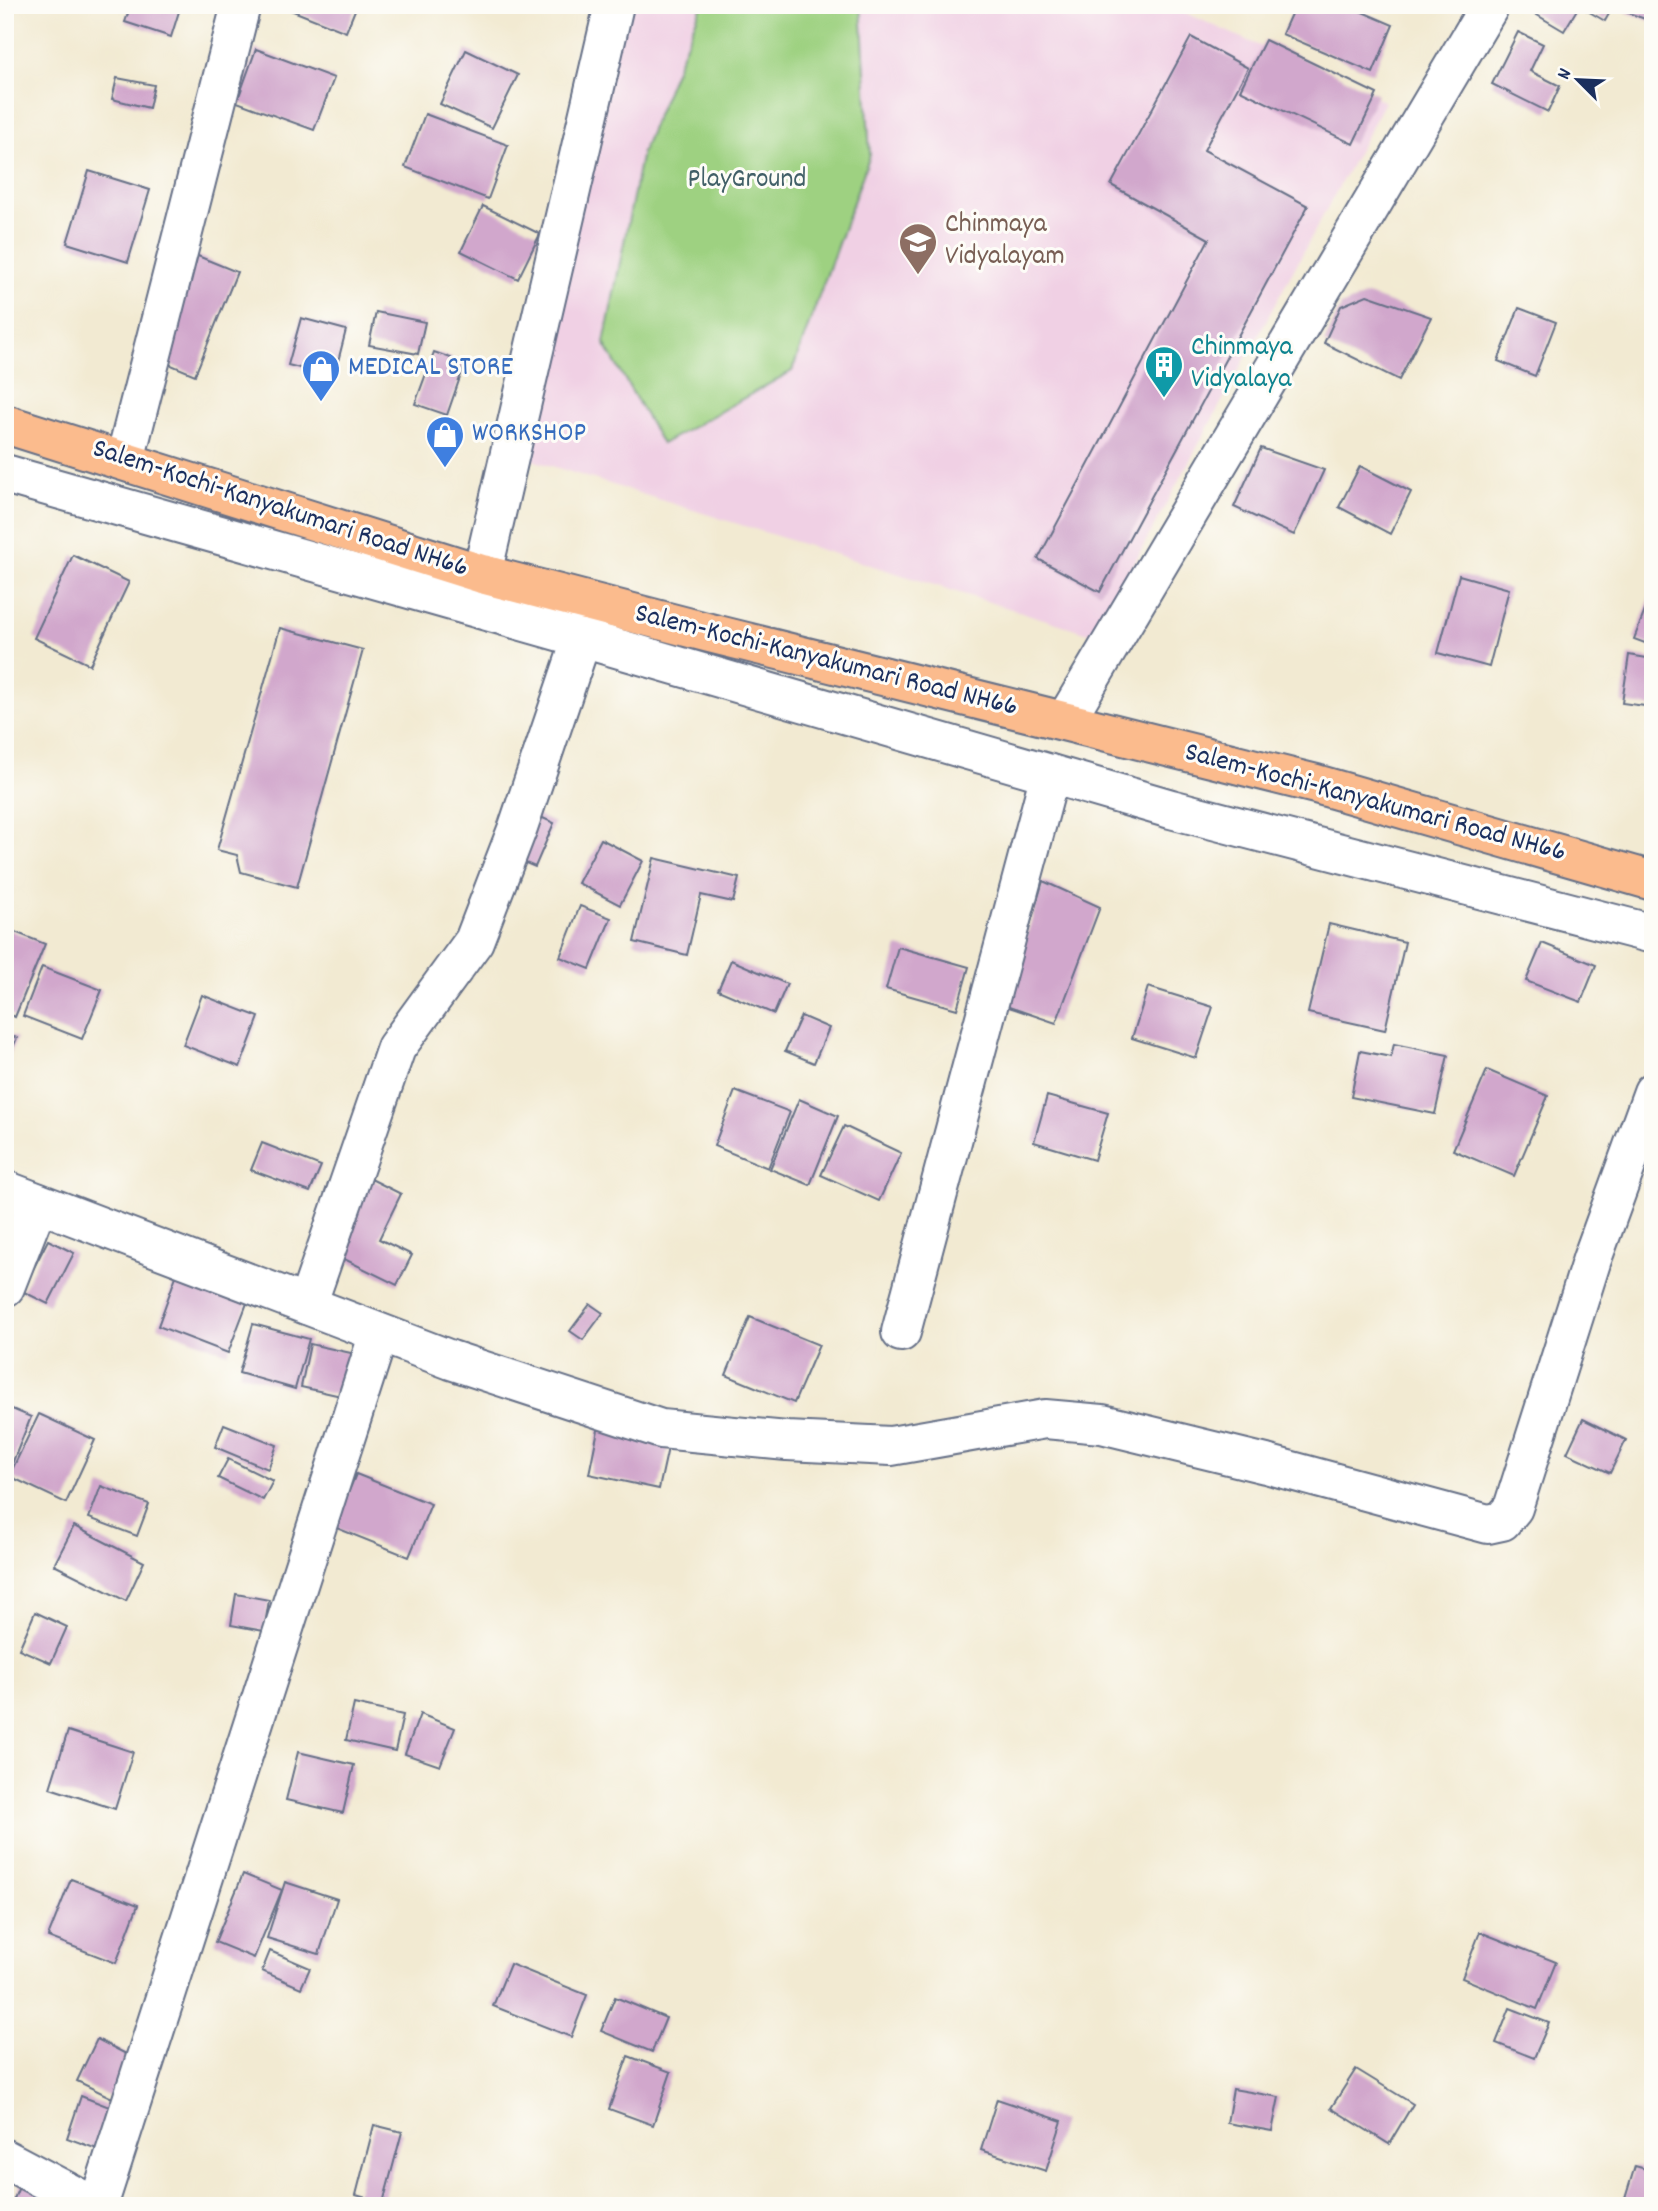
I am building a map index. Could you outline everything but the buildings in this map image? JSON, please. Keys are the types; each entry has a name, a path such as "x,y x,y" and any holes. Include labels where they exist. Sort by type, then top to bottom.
{"highway":[{"name":"Salem-Kochi-Kanyakumari Road NH66","path":"5,424 482,574 723,637 1316,784 1653,881"}],"street":[{"path":"125,460 241,5"},
{"path":"482,574 614,5"},
{"path":"1065,721 1490,5"},
{"path":"5,474 1171,809 1653,934"},
{"path":"307,1305 396,1048 474,941 518,827 582,638"},
{"path":"901,1332 1050,774"},
{"path":"5,1287 22,1196 451,1360 661,1429 787,1441 891,1446 1045,1419 1102,1424 1266,1464 1489,1524 1502,1521 1513,1508 1592,1259 1653,1092"},
{"path":"5,2159 96,2206 379,1333"}],"shaded area":[{"name":"Chinmaya Vidyalayam","path":"619,5 1168,5 1385,102 1095,635 500,450"}],"green space":[{"name":"PlayGround","path":"702,5 861,5 870,155 792,371 662,444 604,343 642,152"}],"place":[{"name":"Chinmaya Vidyalayam","path":"918,276"},
{"name":"Chinmaya Vidyalaya","path":"1164,399"},
{"name":"MEDICAL STORE","path":"321,403"},
{"name":"WORKSHOP","path":"445,469"}]}
